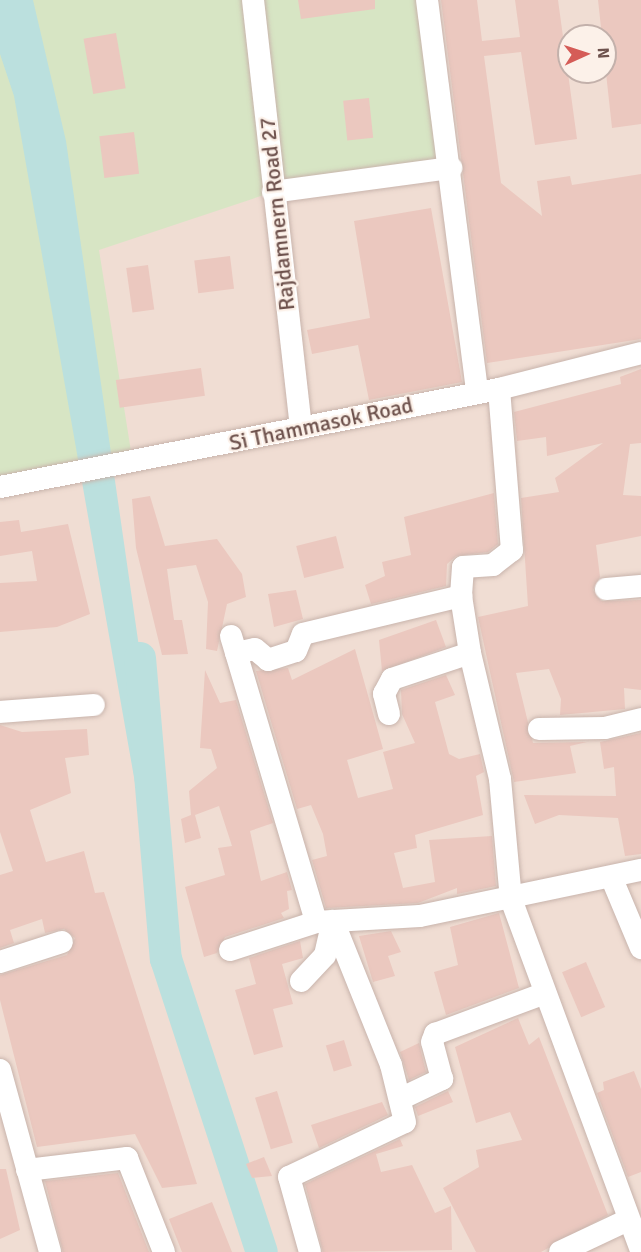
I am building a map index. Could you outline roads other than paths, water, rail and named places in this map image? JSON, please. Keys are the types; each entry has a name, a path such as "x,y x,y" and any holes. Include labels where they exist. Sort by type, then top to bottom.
{"street":[{"name":"Rajdamnern Road 27","path":"253,0 301,428"},
{"path":"426,0 451,168 477,391"},
{"path":"273,192 451,168"},
{"name":"Si Thammasok Road","path":"0,487 133,464 477,391 499,389 641,353"},
{"path":"499,389 512,550 493,565 463,567 461,596 470,653 500,779 511,899 641,1250"},
{"path":"606,589 641,586"},
{"path":"310,1252 289,1177 399,1127 405,1122 400,1099 325,921 233,645 255,649 268,660 297,651 303,633 461,596"},
{"path":"389,714 384,694 392,679 470,653"},
{"path":"0,712 94,705"},
{"path":"540,729 605,728 641,719"},
{"path":"230,950 325,921 420,916 612,879 641,870"},
{"path":"612,879 641,948"},
{"path":"301,981 325,955 325,921"},
{"path":"0,962 62,942"},
{"path":"400,1099 442,1079 432,1042 435,1034 545,993"},
{"path":"0,1070 6,1122 27,1170 50,1252"},
{"path":"27,1170 127,1158 164,1252"},
{"path":"560,1252 628,1220"}],"water":[{"path":"0,0 33,0 66,141 139,647 166,959 14,96 0,54"}],"waterway":[{"path":"140,658 166,959 262,1252"}]}
